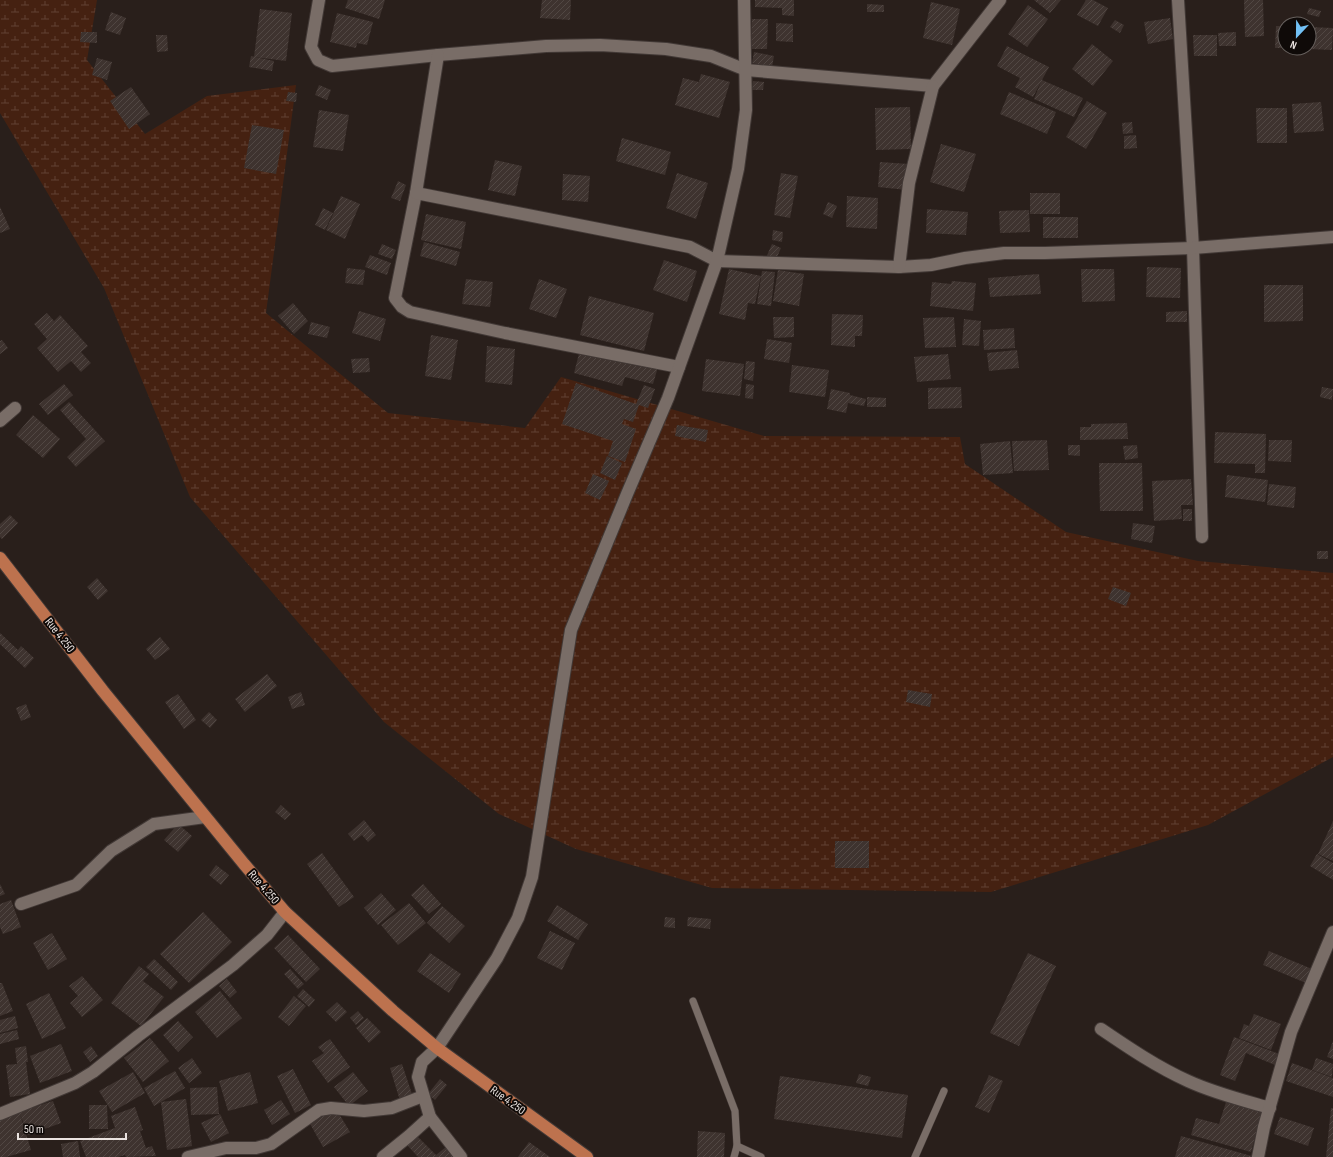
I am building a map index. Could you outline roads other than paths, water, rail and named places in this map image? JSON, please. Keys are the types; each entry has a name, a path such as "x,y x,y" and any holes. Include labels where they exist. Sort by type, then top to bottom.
{"main road":[{"name":"Rue 4.250","path":"0,558 103,691 285,912 393,1011 437,1048 587,1157"}],"street":[{"path":"319,0 311,47 318,60 332,66 546,46 600,45 666,49 711,56 746,70 933,86"},
{"path":"461,1157 430,1117 418,1077 422,1062 437,1048 498,958 518,918 532,877 571,630 668,398 717,261 738,169 746,110 744,0"},
{"path":"899,267 909,183 933,86 1000,0"},
{"path":"1178,0 1192,248 1202,537"},
{"path":"438,55 416,193 395,298 402,307 410,312 679,367"},
{"path":"416,193 690,248 717,261 899,267 931,265 965,258 1004,253 1192,248 1333,237"},
{"path":"0,422 15,408"},
{"path":"21,904 76,885 111,851 154,824 206,817"},
{"path":"0,1114 75,1082 93,1072 138,1036 233,965 267,935 285,912"},
{"path":"1258,1157 1291,1032 1333,932"},
{"path":"1100,1029 1152,1063 1188,1082 1270,1108"},
{"path":"188,1157 226,1148 256,1148 271,1144 319,1110 331,1108 364,1111 392,1108 423,1096"},
{"path":"383,1157 430,1117"}],"lane":[{"path":"693,1001 735,1111 737,1146 734,1157"},
{"path":"915,1157 944,1091"},
{"path":"737,1146 760,1157"}]}
